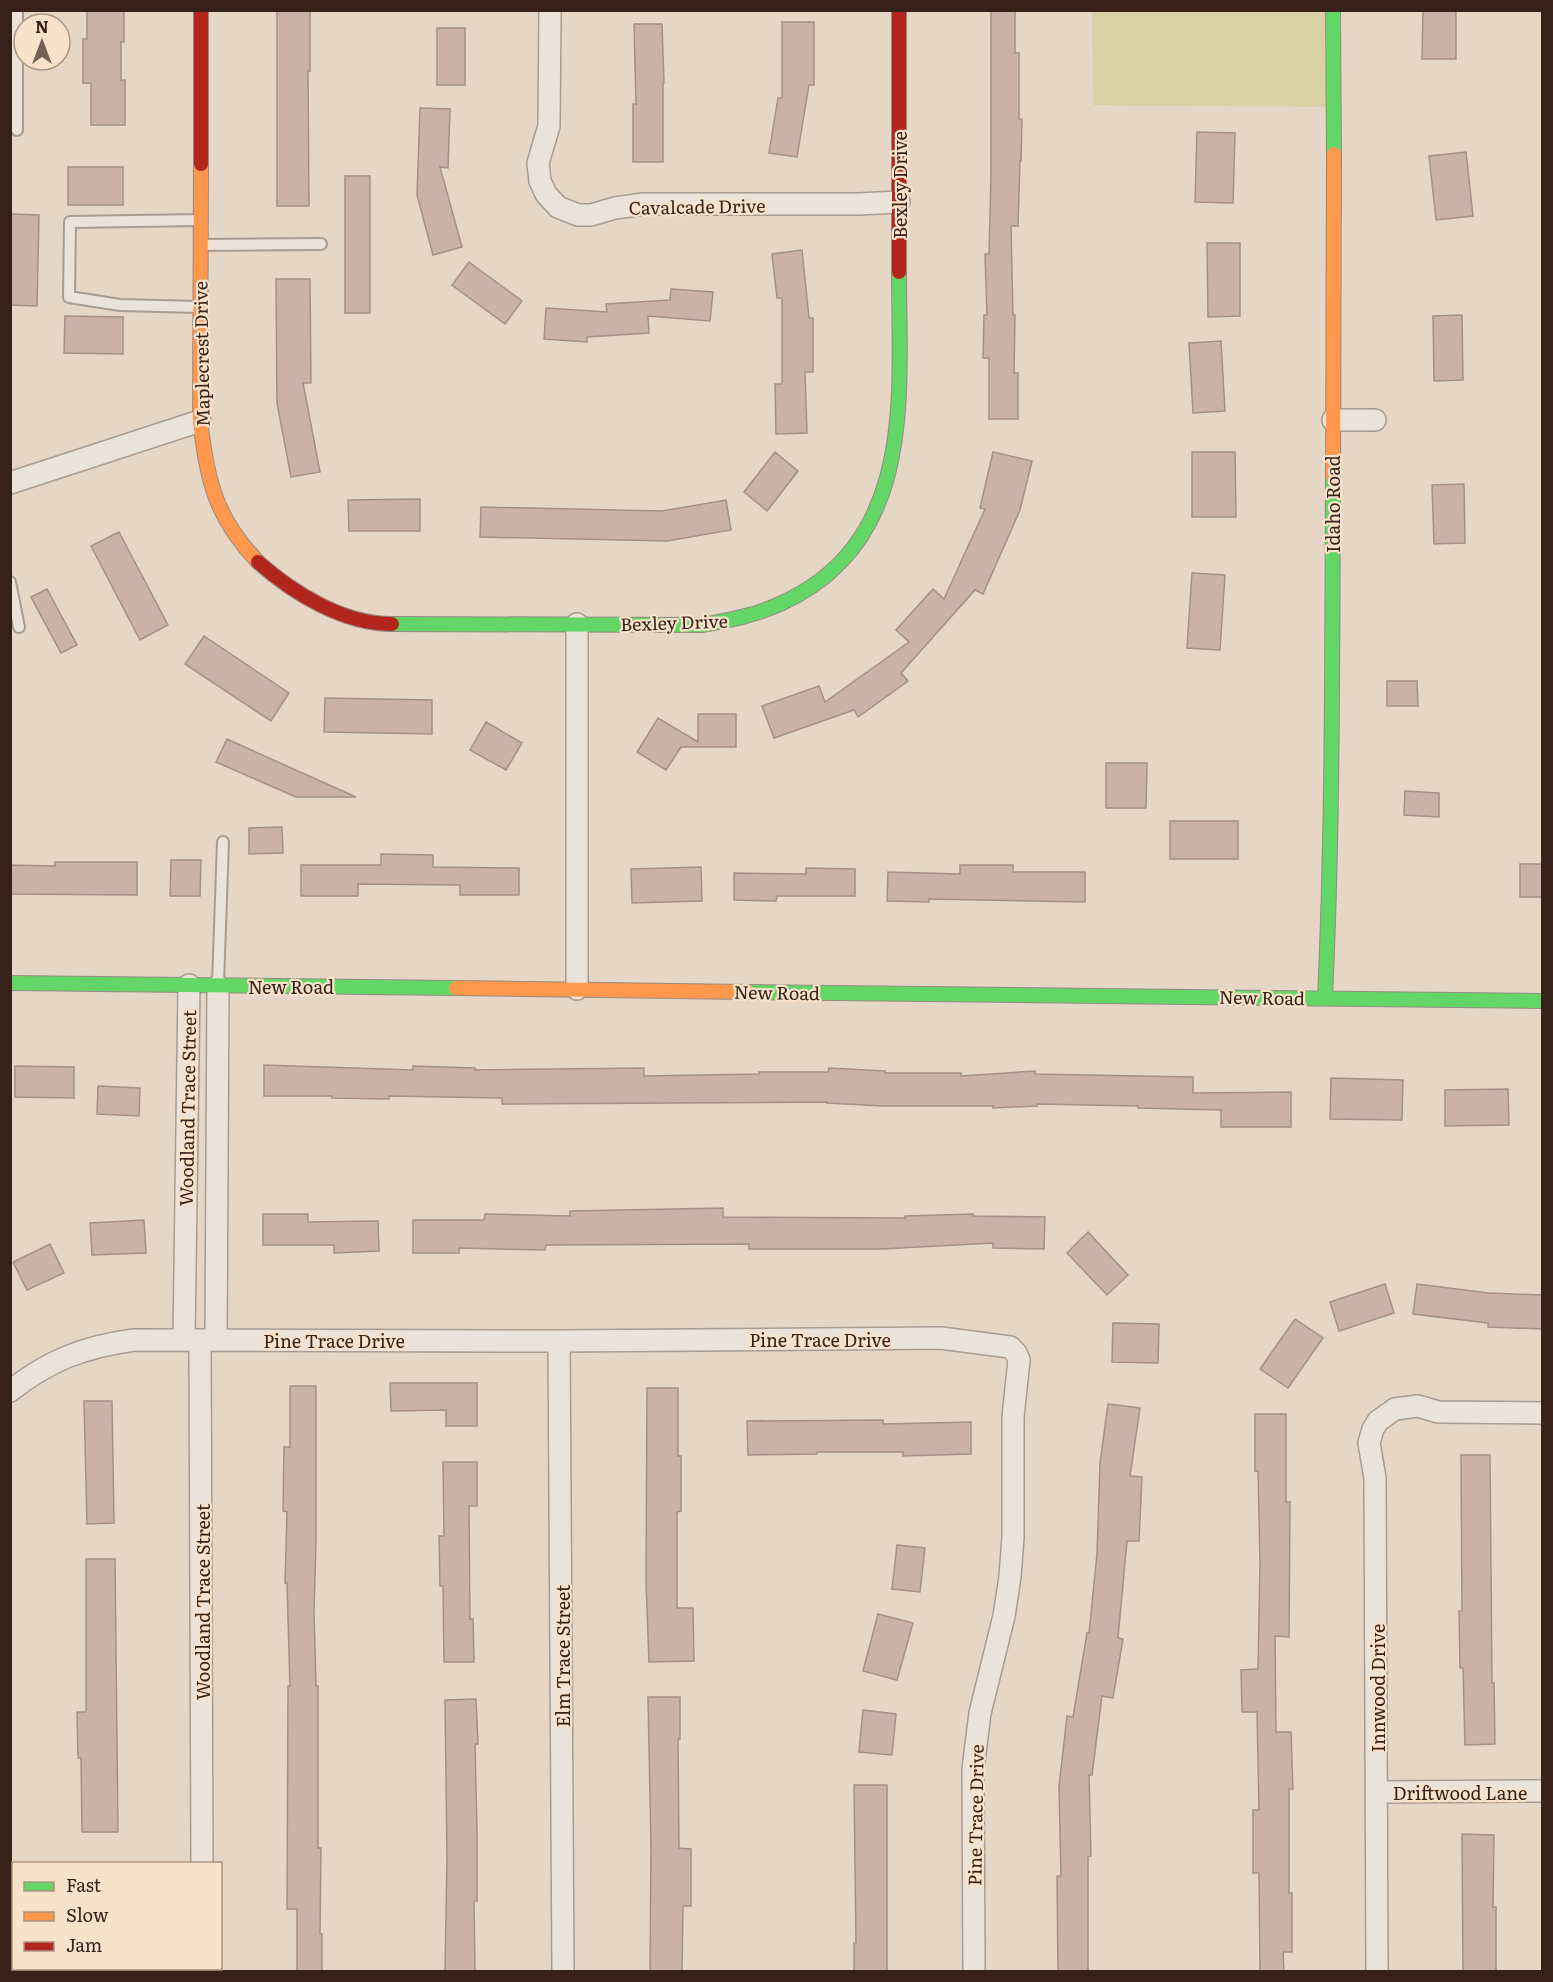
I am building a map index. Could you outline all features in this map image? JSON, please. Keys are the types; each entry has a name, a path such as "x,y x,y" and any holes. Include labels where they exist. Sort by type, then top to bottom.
{"street":[{"name":"Maplecrest Drive","path":"201,10 200,421 209,482 227,522 243,545 283,585 307,600 348,616 387,624 577,624"},
{"name":"Cavalcade Drive","path":"550,10 549,126 538,163 540,181 546,194 564,210 578,215 591,215 615,208 644,204 899,202"},
{"name":"Bexley Drive","path":"577,624 703,625 753,616 786,603 812,587 840,563 858,542 884,496 892,472 899,417 899,10"},
{"name":"Idaho Road","path":"1325,998 1332,725 1335,284 1333,10"},
{"path":"1333,420 1374,420"},
{"path":"10,483 200,421"},
{"path":"577,624 577,989"},
{"name":"New Road","path":"10,983 1542,1001"},
{"name":"Woodland Trace Street","path":"189,985 200,1340 202,1862"},
{"name":"Woodland Trace Street","path":"200,1340 218,986"},
{"name":"Pine Trace Drive","path":"10,1391 34,1372 66,1355 86,1348 134,1340 559,1341 941,1338 1010,1347 1016,1353 1018,1360 1013,1417 1013,1537 1004,1616 980,1713 973,1769 974,1971"},
{"name":"Elm Trace Street","path":"559,1341 563,1971"},
{"name":"Innwood Drive","path":"1377,1971 1375,1478 1369,1443 1373,1429 1389,1412 1407,1406 1418,1406 1438,1412 1542,1413"},
{"name":"Driftwood Lane","path":"1377,1792 1542,1791"}],"lane":[{"path":"16,130 17,10"},
{"path":"200,220 70,222 69,297 120,305 200,307"},
{"path":"200,245 321,244"},
{"path":"10,582 19,627"},
{"path":"218,986 224,842"}],"shaded area":[{"path":"1092,11 1333,11 1333,107 1093,105"}],"building":[{"path":"87,10 124,10 121,80 125,80 125,125 91,125 91,83 83,83 83,39 87,39"},
{"path":"277,10 310,10 309,206 277,206"},
{"path":"991,10 1015,10 1015,53 1019,53 1019,119 1022,119 1018,226 1011,226 1013,315 1015,315 1014,373 1018,373 1018,419 989,419 989,358 983,358 984,315 987,315 985,254 989,254 991,177"},
{"path":"1423,10 1456,10 1456,59 1422,59"},
{"path":"782,22 814,22 814,85 809,85 797,157 769,153 778,98 782,98"},
{"path":"634,24 662,24 663,162 633,162 633,104 636,104"},
{"path":"437,28 465,28 465,85 437,85"},
{"path":"420,108 450,109 448,168 440,167 462,247 433,255 417,195"},
{"path":"1197,132 1235,133 1233,203 1195,202"},
{"path":"1466,152 1473,216 1436,220 1429,156"},
{"path":"68,167 123,167 123,205 68,205"},
{"path":"345,176 370,176 370,313 345,313"},
{"path":"11,214 39,215 37,306 10,305"},
{"path":"1207,243 1240,243 1240,316 1208,317"},
{"path":"802,250 809,318 813,318 813,372 805,372 807,433 776,434 775,384 782,384 782,298 777,298 772,254"},
{"path":"469,262 522,301 505,324 452,285"},
{"path":"276,279 310,279 311,383 303,383 320,472 291,477 277,403"},
{"path":"671,289 713,292 710,321 648,316 649,333 587,337 587,342 544,339 546,308 607,312 606,304 670,300"},
{"path":"1462,315 1463,380 1434,381 1433,316"},
{"path":"65,316 123,317 123,354 64,353"},
{"path":"1221,341 1225,411 1193,413 1189,343"},
{"path":"775,452 798,471 767,511 744,492"},
{"path":"993,452 1032,461 1020,510 983,594 975,590 901,673 908,681 858,717 854,710 774,738 762,706 819,686 825,702 909,642 896,630 933,589 944,599 985,509 980,508"},
{"path":"1192,452 1235,452 1236,517 1192,517"},
{"path":"1464,484 1465,543 1434,544 1432,485"},
{"path":"420,499 420,531 349,531 348,500"},
{"path":"726,500 731,530 667,541 480,537 481,507 662,511"},
{"path":"119,532 168,625 140,640 91,546"},
{"path":"1192,573 1225,575 1220,650 1187,648"},
{"path":"47,589 77,645 61,653 31,597"},
{"path":"204,636 289,693 271,721 185,664"},
{"path":"1387,681 1417,681 1418,706 1387,706"},
{"path":"325,698 432,700 432,734 324,732"},
{"path":"698,714 736,714 736,747 681,747 666,770 637,752 658,718 698,742"},
{"path":"486,722 522,743 506,770 470,750"},
{"path":"227,739 356,797 296,797 216,762"},
{"path":"1106,763 1147,763 1146,808 1106,808"},
{"path":"1405,791 1439,793 1439,817 1404,815"},
{"path":"1170,821 1238,821 1238,859 1170,859"},
{"path":"282,827 283,853 249,854 249,828"},
{"path":"381,854 433,855 433,867 519,868 519,895 460,895 460,885 358,884 358,896 301,896 301,865 381,865"},
{"path":"171,860 201,860 200,896 170,896"},
{"path":"55,862 137,862 137,895 10,894 10,865 55,866"},
{"path":"1520,864 1542,864 1542,897 1520,897"},
{"path":"960,865 1013,865 1013,872 1085,872 1085,902 929,899 929,902 887,901 888,872 960,874"},
{"path":"701,867 702,901 632,903 631,869"},
{"path":"806,868 855,869 855,896 777,896 776,901 734,900 734,873 806,874"},
{"path":"264,1065 413,1070 413,1066 475,1068 475,1070 644,1068 644,1076 828,1072 829,1068 885,1071 885,1073 961,1073 961,1076 1035,1071 1035,1074 1193,1077 1193,1093 1291,1092 1291,1127 1221,1127 1221,1110 1138,1108 1138,1106 1037,1104 1037,1106 993,1108 993,1106 883,1106 827,1102 502,1104 502,1098 389,1096 389,1099 264,1096"},
{"path":"15,1066 74,1067 74,1098 15,1097"},
{"path":"1331,1078 1403,1080 1402,1120 1330,1119"},
{"path":"98,1086 140,1088 139,1116 97,1114"},
{"path":"1508,1089 1509,1125 1445,1126 1445,1090"},
{"path":"723,1208 723,1217 905,1218 905,1216 973,1214 973,1216 1045,1217 1044,1249 993,1248 993,1243 882,1249 749,1249 749,1244 546,1245 545,1250 459,1248 459,1253 413,1253 413,1220 484,1220 485,1214 570,1216 570,1211"},
{"path":"263,1214 308,1214 308,1222 378,1221 379,1251 334,1253 334,1245 263,1245"},
{"path":"144,1220 146,1253 92,1255 90,1223"},
{"path":"1088,1232 1128,1275 1107,1295 1067,1253"},
{"path":"50,1244 64,1273 27,1290 13,1262"},
{"path":"1385,1284 1394,1313 1339,1331 1330,1302"},
{"path":"1417,1284 1489,1293 1542,1295 1542,1329 1488,1327 1488,1323 1413,1314"},
{"path":"1295,1319 1323,1338 1288,1388 1260,1369"},
{"path":"1113,1323 1159,1324 1158,1363 1112,1362"},
{"path":"390,1383 477,1383 477,1426 446,1426 446,1410 391,1411"},
{"path":"290,1386 316,1386 314,1612 316,1686 318,1686 318,1848 321,1848 322,1971 297,1971 297,1909 287,1909 288,1686 290,1686 287,1583 285,1583 287,1512 283,1511 284,1447 290,1447"},
{"path":"647,1388 678,1388 681,1511 677,1512 677,1608 693,1608 694,1661 649,1662 646,1582"},
{"path":"84,1401 112,1401 114,1523 87,1524"},
{"path":"1108,1404 1140,1408 1130,1476 1142,1477 1139,1541 1127,1541 1118,1638 1123,1639 1113,1698 1102,1696 1092,1775 1089,1775 1091,1856 1088,1857 1088,1971 1058,1971 1057,1876 1061,1876 1059,1787 1067,1716 1073,1717 1087,1633 1089,1633 1097,1554 1100,1463"},
{"path":"1255,1414 1286,1414 1286,1502 1290,1502 1289,1637 1275,1636 1276,1732 1291,1732 1293,1789 1289,1789 1289,1893 1292,1893 1292,1952 1283,1952 1284,1971 1260,1971 1259,1873 1253,1873 1253,1810 1259,1810 1257,1712 1242,1712 1241,1670 1258,1669 1260,1564 1258,1471 1255,1471"},
{"path":"883,1420 883,1424 971,1422 971,1454 903,1456 903,1452 817,1452 817,1454 748,1455 747,1421"},
{"path":"1461,1455 1490,1455 1492,1683 1494,1683 1495,1744 1465,1745 1459,1611 1462,1611"},
{"path":"443,1462 477,1462 477,1506 469,1506 470,1619 473,1619 474,1662 444,1662 443,1586 440,1586 439,1536 444,1536"},
{"path":"897,1545 925,1548 920,1592 892,1589"},
{"path":"86,1559 115,1559 118,1832 82,1832 81,1758 78,1758 77,1712 86,1712"},
{"path":"878,1614 913,1623 897,1680 863,1671"},
{"path":"648,1697 680,1697 679,1848 691,1849 691,1906 683,1906 682,1971 650,1971 651,1848"},
{"path":"476,1699 478,1744 475,1744 477,1901 474,1901 475,1971 445,1971 447,1858 445,1700"},
{"path":"863,1710 896,1714 892,1755 859,1752"},
{"path":"854,1785 887,1785 887,1971 854,1971 854,1943 856,1943"},
{"path":"1462,1834 1494,1835 1493,1907 1496,1907 1496,1971 1463,1971"}],"traffic: fast":[{"path":"1333,10 1334,154"},
{"path":"392,624 703,625 763,611 782,603 826,576 857,542 878,503 891,460 898,414 899,272"},
{"path":"1325,998 1331,802 1333,476"},
{"path":"10,983 456,988"},
{"path":"748,992 1542,1001"}],"traffic: slow":[{"path":"1333,476 1334,154"},
{"path":"201,164 200,421 203,442 210,480 222,513 231,529 258,562"},
{"path":"456,988 748,992"}],"traffic: jam":[{"path":"201,10 201,164"},
{"path":"899,10 899,272"},
{"path":"258,562 287,585 337,613 374,623 392,624"}]}
